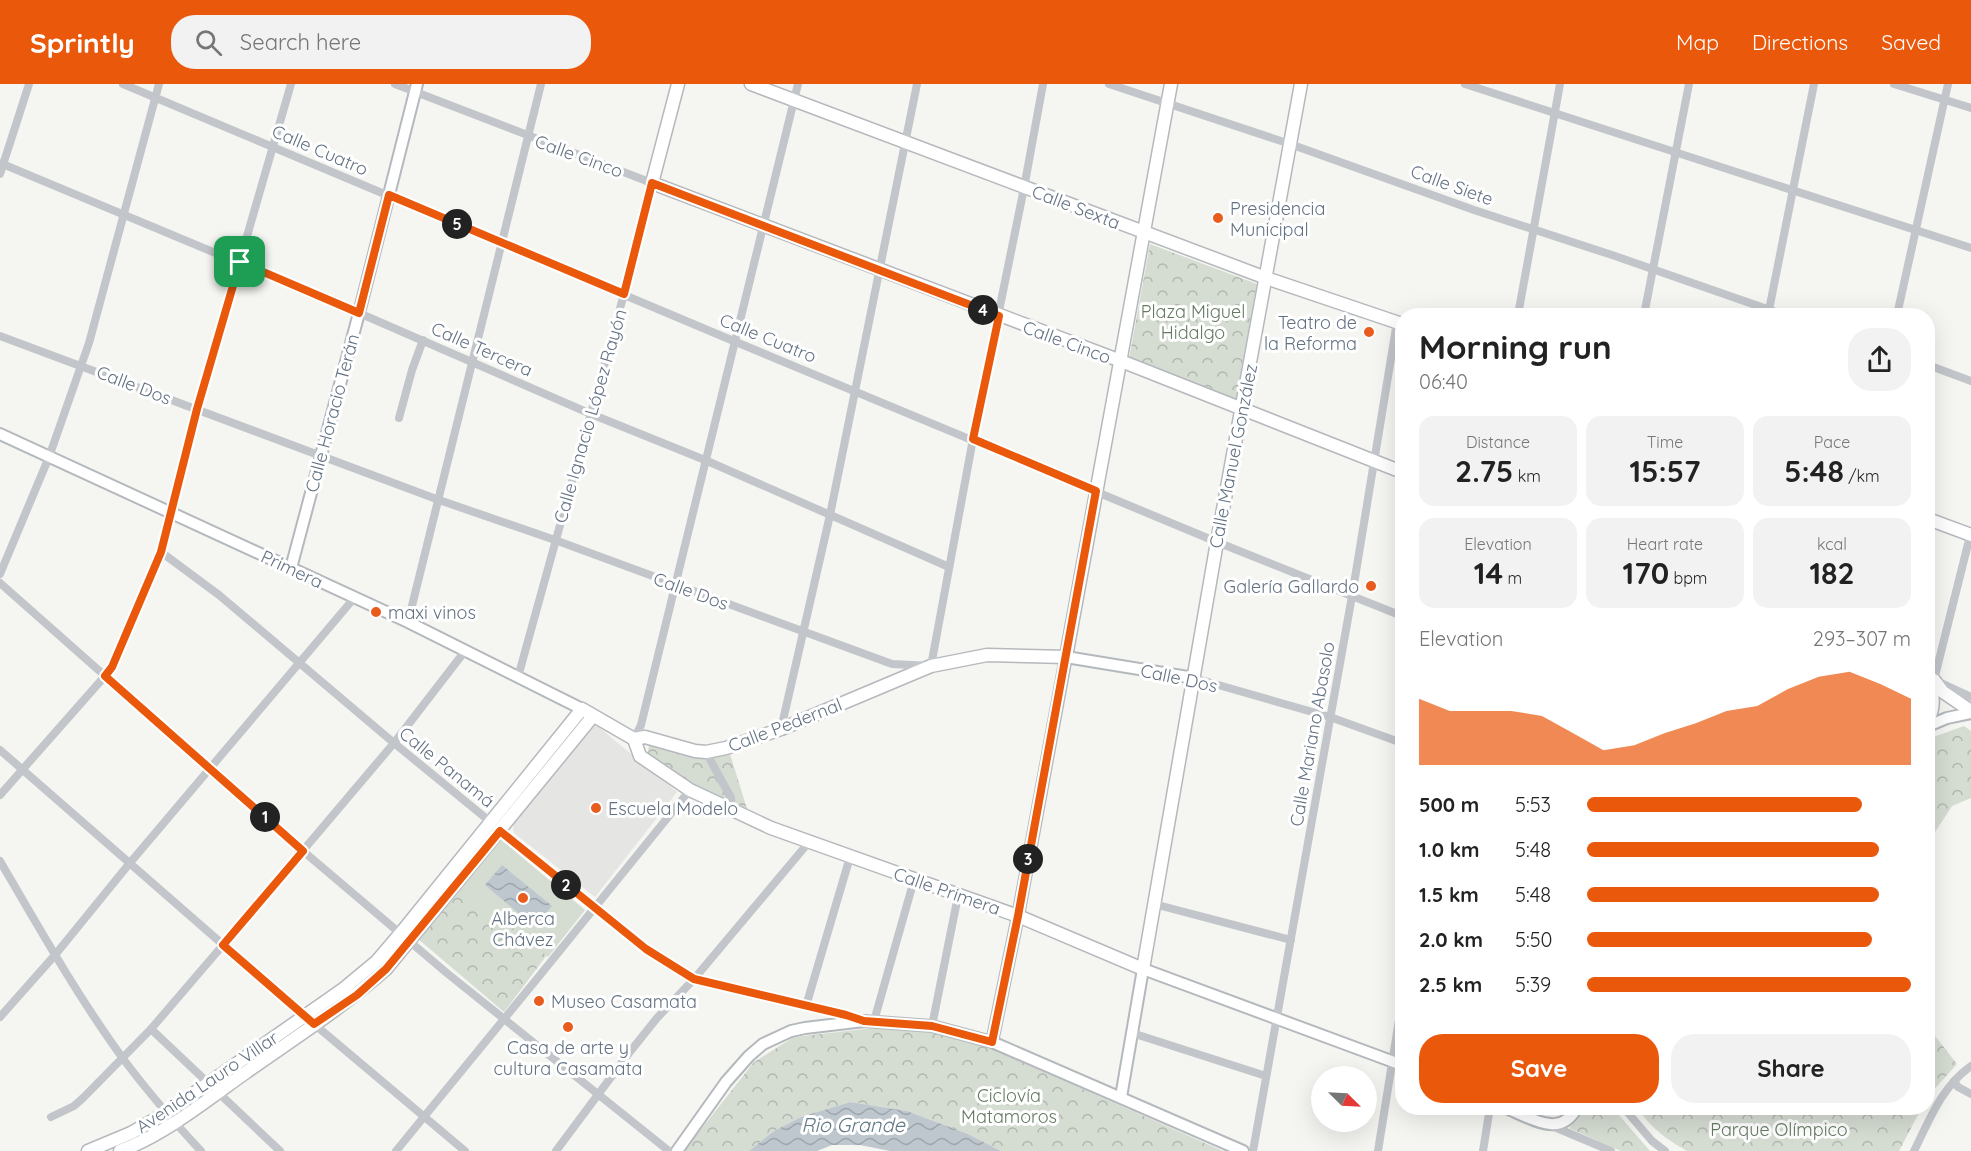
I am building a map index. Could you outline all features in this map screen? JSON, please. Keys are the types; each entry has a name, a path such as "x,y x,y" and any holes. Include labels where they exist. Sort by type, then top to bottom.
{"main road":[{"name":"Calle Ignacio López Rayón","path":"652,183 678,84"},
{"name":"Calle Sexta","path":"751,84 1266,278 1395,321"},
{"path":"1066,657 1171,84"},
{"name":"Calle Manuel González","path":"1143,969 1217,542 1301,84"},
{"name":"Calle Cinco","path":"652,183 1395,469"},
{"path":"1935,521 1971,533"},
{"name":"Calle Dos","path":"931,666 987,655 1066,657"},
{"name":"Calle Pedernal","path":"634,739 645,737 695,751 706,752 726,748 781,729 931,666"},
{"path":"1935,686 1971,712"},
{"name":"Calle Primera","path":"588,712 634,739 640,756 690,790 732,811 849,857 1018,916 1143,969"},
{"name":"Avenida Lauro Villar","path":"120,1151 130,1149 170,1118 310,1020 357,995 386,969 406,937 588,712"},
{"name":"Avenida Lauro Villar","path":"88,1151 170,1118"}],"street":[{"path":"0,174 29,84"},
{"name":"Calle Cuatro","path":"123,84 736,342 1217,542 1395,613"},
{"path":"0,574 49,457 81,365 159,84"},
{"path":"0,795 112,667 161,552 197,409 291,84"},
{"name":"Calle Cinco","path":"395,84 416,88 528,137 652,183"},
{"path":"408,622 542,84"},
{"path":"634,739 641,725 798,84"},
{"path":"781,729 830,515 917,84"},
{"path":"931,666 1043,84"},
{"name":"Calle Siete","path":"1109,84 1652,269 1757,308"},
{"path":"1465,84 1971,248"},
{"path":"1519,308 1560,84"},
{"path":"1645,308 1689,84"},
{"path":"1769,308 1814,84"},
{"path":"1894,84 1971,108"},
{"path":"1899,308 1948,84"},
{"name":"Calle Horacio Terán","path":"291,568 416,88"},
{"name":"Calle Tercera","path":"2,164 240,262 950,567"},
{"name":"Calle Ignacio López Rayón","path":"518,677 624,294 652,183"},
{"name":"Calle Dos","path":"0,336 803,633 892,664 931,666"},
{"path":"399,418 423,340"},
{"name":"Calle Mariano Abasolo","path":"1253,1151 1395,350"},
{"path":"1935,368 1971,381"},
{"name":"Primera","path":"0,434 408,622 588,712"},
{"path":"1935,664 1971,533"},
{"name":"Calle Panamá","path":"161,552 219,595 394,743 646,949 694,979 869,1021"},
{"path":"0,583 303,851 503,1019 669,1151"},
{"path":"0,1017 55,955 355,597"},
{"path":"51,1117 74,1106 151,1029 394,743 465,651"},
{"path":"992,1042 1066,657"},
{"name":"Calle Dos","path":"1066,657 1194,678 1329,717 1395,741"},
{"path":"1935,684 1971,697"},
{"path":"1935,723 1971,712"},
{"path":"0,750 129,864 465,1151"},
{"path":"706,752 731,798 732,811"},
{"path":"396,1151 690,790"},
{"path":"556,1151 650,1026 694,979 809,842"},
{"path":"806,1006 849,857"},
{"path":"0,861 55,955 123,1059 170,1118 201,1151"},
{"path":"869,1021 914,880"},
{"path":"932,1026 958,896"},
{"path":"1154,904 1291,940"},
{"path":"1121,1097 1143,969"},
{"name":"Calle Primera","path":"1143,969 1395,1062"},
{"path":"678,1151 726,1082 749,1056 764,1044 790,1031 869,1021 932,1026 992,1042 1243,1151"},
{"path":"151,1029 280,1151"},
{"path":"1132,1033 1266,1076"},
{"path":"1935,1110 1954,1082 1971,1066"},
{"path":"1378,1151 1395,1076"},
{"path":"1954,1082 1971,1094"},
{"path":"1483,1151 1489,1115"},
{"path":"1524,1115 1611,1151"},
{"path":"1552,1126 1562,1124 1573,1115"},
{"path":"1630,1115 1645,1134 1665,1151"},
{"path":"1914,1151 1932,1115"}],"shaded area":[{"name":"Escuela Modelo","path":"595,724 677,792 595,897 514,833 513,828 514,823"}],"green space":[{"name":"Plaza Miguel Hidalgo","path":"1150,244 1257,284 1236,399 1129,359"},
{"path":"1964,726 1971,731 1971,798 1952,806 1935,832 1935,736"},
{"path":"649,744 702,759 730,754 748,812 690,786 648,753"},
{"name":"Alberca Chávez","path":"499,838 585,910 548,957 460,886"},
{"path":"498,842 580,911 504,1012 417,938"},
{"name":"Ciclovía Matamoros","path":"874,1028 930,1032 990,1048 1223,1151 1001,1151 968,1134 907,1111 850,1102 801,1117 774,1131 749,1151 684,1151 754,1062 794,1037"},
{"path":"1935,1036 1957,1064 1935,1088"},
{"path":"1580,1115 1619,1115 1650,1151 1621,1151 1569,1128"},
{"name":"Parque Olímpico","path":"1642,1115 1918,1115 1899,1151 1687,1151"}],"water":[{"path":"502,865 552,906 535,927 485,885"},
{"name":"Rio Grande","path":"850,1102 907,1111 968,1134 1001,1151 890,1151 860,1145 832,1145 817,1151 749,1151 774,1131 801,1117"}],"place":[{"name":"Presidencia Municipal","path":"1218,218"},
{"name":"Teatro de la Reforma","path":"1369,332"},
{"name":"Galería Gallardo","path":"1371,586"},
{"name":"maxi vinos","path":"376,612"},
{"name":"Escuela Modelo","path":"596,808"},
{"name":"Alberca Chávez","path":"523,898"},
{"name":"Museo Casamata","path":"539,1001"},
{"name":"Casa de arte y cultura Casamata","path":"568,1027"}],"route":[{"path":"652,183 999,316 973,439 1096,491 1018,916 992,1042 932,1026 864,1021 694,979 646,949 500,831 386,969 357,995 314,1024 223,945 303,851 105,676 112,667 161,552 197,409 240,262 359,313 389,195 624,294 652,183"}]}
